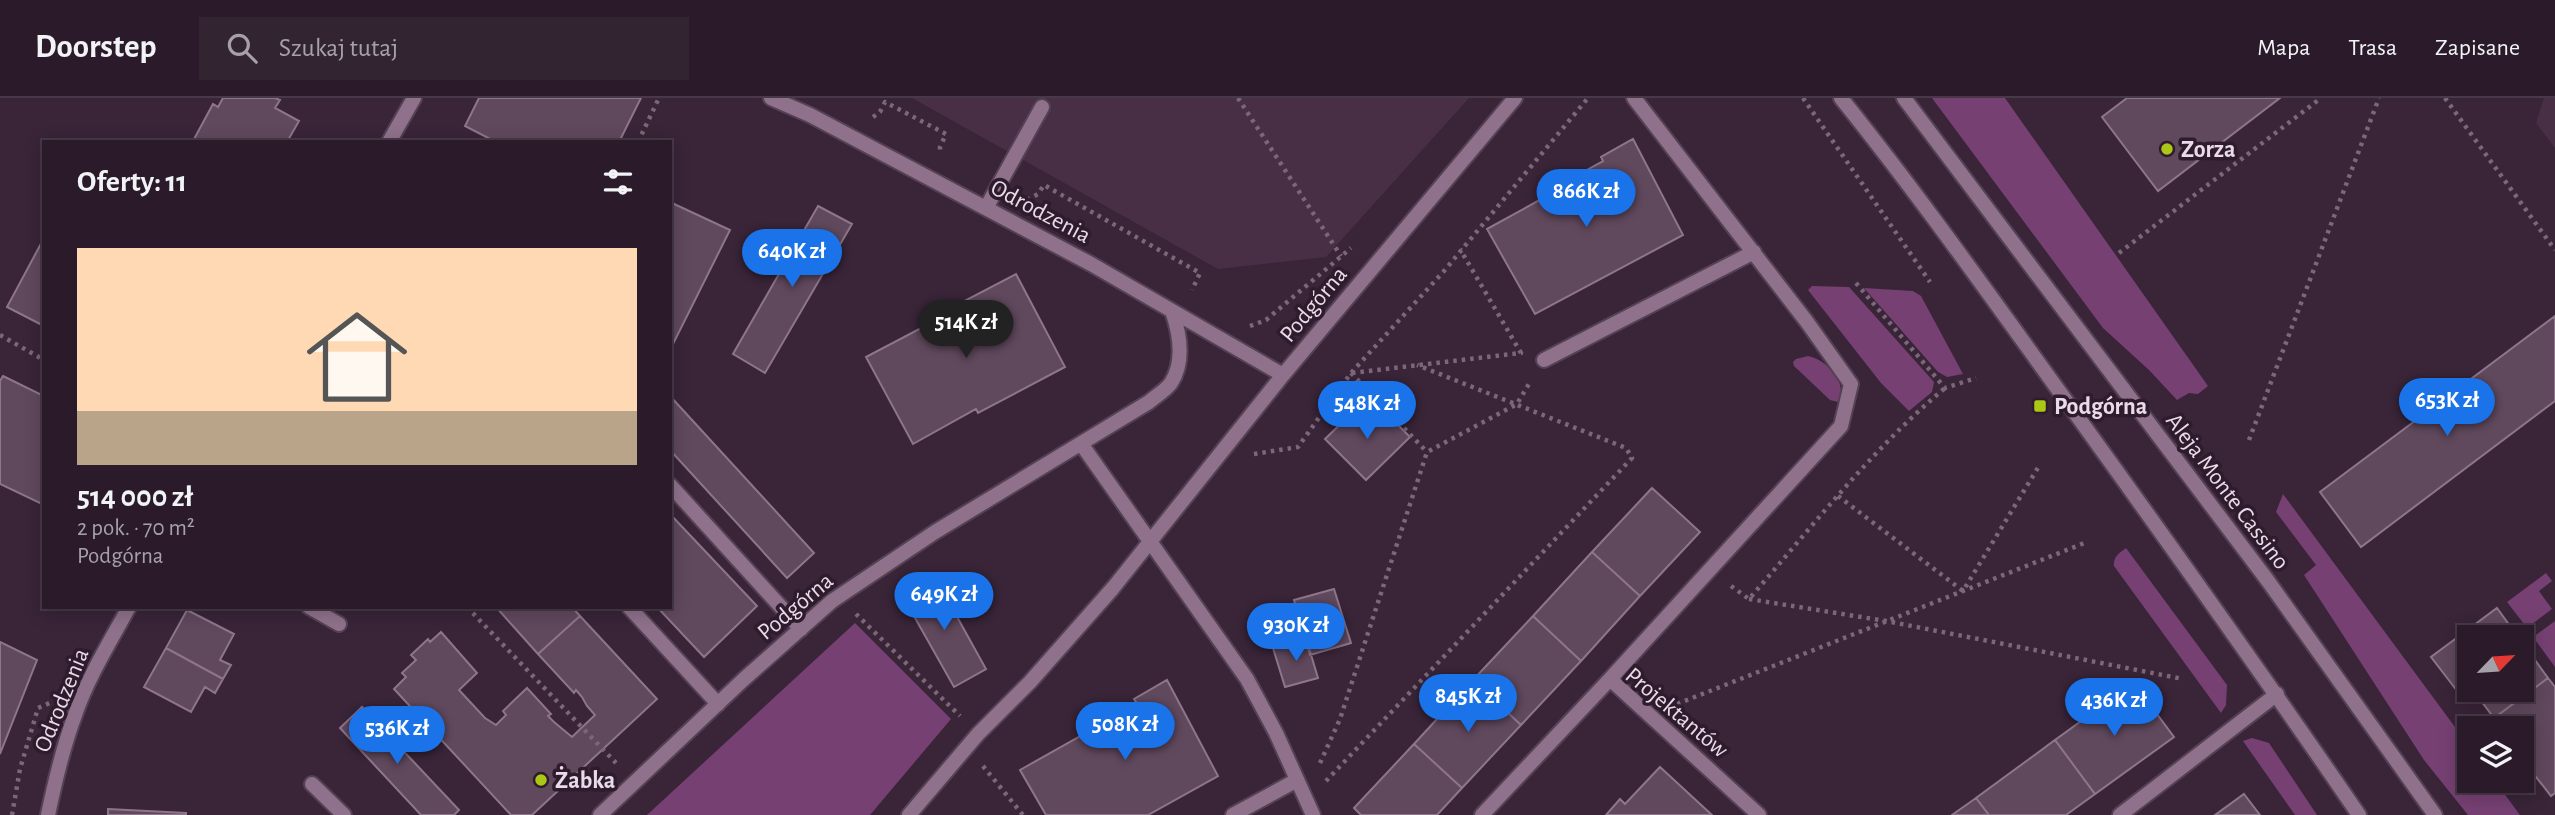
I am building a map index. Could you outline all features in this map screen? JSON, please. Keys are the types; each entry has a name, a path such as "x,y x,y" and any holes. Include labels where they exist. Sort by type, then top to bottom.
{"street":[{"path":"390,140 414,98"},
{"name":"Odrodzenia","path":"771,98 810,115 986,208 1283,375"},
{"name":"Podgórna","path":"909,815 978,734 1030,682 1150,542 1283,375 1515,98"},
{"path":"1610,679 1841,426 1851,384 1808,322 1634,98"},
{"path":"1841,98 1885,152 1964,259 2277,695 2358,815"},
{"name":"Aleja Monte Cassino","path":"1904,98 2268,581 2435,815"},
{"path":"986,208 1042,107"},
{"path":"1544,360 1754,252"},
{"name":"Podgórna","path":"600,815 718,704 838,597 934,532 1082,445 1149,402 1170,383 1178,364 1179,330 1172,311"},
{"path":"1082,445 1247,679 1276,733 1313,815"},
{"path":"672,487 801,629"},
{"name":"Odrodzenia","path":"48,815 59,764 75,715 89,680 128,609"},
{"path":"312,609 339,625"},
{"path":"631,609 718,704"},
{"name":"Projektantów","path":"1482,815 1610,679 1759,815"},
{"path":"2120,815 2277,695"},
{"path":"1233,815 1297,780"},
{"path":"312,784 344,815"}],"path":[{"path":"639,140 659,98"},
{"path":"1238,98 1341,256"},
{"path":"1251,454 1298,447 1351,373 1444,271 1588,98"},
{"path":"1803,98 1930,282"},
{"path":"2119,253 2321,98"},
{"path":"2249,440 2379,98"},
{"path":"2445,98 2555,250"},
{"path":"866,120 880,112 885,102 946,134 940,147 942,158"},
{"path":"997,188 1028,200 1038,194 1044,185 1200,274 1193,286 1193,294"},
{"path":"1249,326 1266,320 1352,247"},
{"path":"1351,373 1521,353 1460,249"},
{"path":"1856,283 1945,388"},
{"path":"0,335 42,359"},
{"path":"1307,801 1632,458 1626,449 1417,365"},
{"path":"1351,373 1427,452"},
{"path":"1749,599 1838,496 1915,414 1945,388 1976,378"},
{"path":"1307,801 1316,771 1340,719 1427,452 1517,404"},
{"path":"1963,591 2039,466"},
{"path":"1838,496 1963,591"},
{"path":"1651,715 2087,542"},
{"path":"1710,570 1749,599 1886,621 2183,679"},
{"path":"838,597 978,734"},
{"path":"469,609 622,769"},
{"path":"967,747 1023,815"}],"shaded area":[{"path":"912,98 1469,98 1326,257 1218,269"},
{"path":"1932,98 2005,98 2208,386 2198,394 2189,393 2177,400 2103,328"},
{"path":"2544,98 2555,98 2555,148 2536,123"},
{"path":"1812,286 1849,287 1934,382 1932,392 1909,411 1881,383 1808,290"},
{"path":"1864,288 1913,291 1921,296 1963,374 1947,377 1938,372"},
{"path":"1808,356 1822,362 1834,373 1841,387 1838,402 1830,400 1794,366 1796,359"},
{"path":"2283,494 2457,730 2457,793 2504,793 2520,815 2468,815 2424,760 2304,575 2316,565 2276,512"},
{"path":"2126,548 2227,685 2226,705 2221,713 2114,566 2116,558"},
{"path":"2546,573 2552,581 2539,591 2552,609 2531,625 2525,625 2507,602"},
{"path":"2555,621 2555,667 2534,638"},
{"path":"855,623 951,719 870,815 647,815"},
{"path":"2252,738 2269,743 2317,815 2295,815 2243,741"}],"building":[{"path":"223,98 275,98 280,100 275,108 299,121 288,140 194,140 213,104 218,107"},
{"path":"479,98 641,98 620,140 492,140 465,126"},
{"path":"2127,98 2280,98 2158,191 2102,117"},
{"path":"1633,139 1683,235 1535,314 1487,229 1547,196 1547,192 1603,161 1601,157"},
{"path":"672,203 730,230 672,346"},
{"path":"818,206 852,224 765,373 733,354"},
{"path":"42,242 42,325 7,307"},
{"path":"1016,274 1065,367 978,413 976,409 913,444 866,357 929,324 928,320"},
{"path":"2555,316 2555,401 2361,547 2320,492"},
{"path":"3,376 42,395 42,504 0,484 0,381"},
{"path":"672,398 814,553 787,578 672,452"},
{"path":"1360,405 1382,425 1390,417 1410,437 1366,480 1325,439"},
{"path":"1652,488 1700,532 1640,596 1592,552"},
{"path":"672,516 757,606 704,657 659,609 672,609"},
{"path":"1592,552 1640,596 1581,661 1533,616"},
{"path":"935,577 986,669 954,687 902,595"},
{"path":"1334,589 1351,643 1310,655 1294,600"},
{"path":"2497,608 2509,625 2474,625"},
{"path":"498,609 574,609 580,616 538,654"},
{"path":"187,610 234,634 220,660 231,665 223,679 166,648"},
{"path":"580,616 657,699 532,815 511,815 394,689 406,677 402,673 416,660 411,655 428,639 430,642 441,632 477,673 459,690 485,718 496,725 506,715 503,711 527,688 551,714 548,716 572,737 595,715 576,690 574,693 538,654"},
{"path":"1533,616 1581,661 1521,725 1473,680"},
{"path":"1306,638 1318,678 1285,687 1273,648"},
{"path":"2457,638 2457,691 2431,657"},
{"path":"0,642 37,660 0,754"},
{"path":"166,648 223,679 215,693 205,687 191,712 144,687"},
{"path":"2534,659 2548,678 2534,688"},
{"path":"2548,678 2555,687 2555,793 2551,796 2534,774 2534,716 2497,716 2516,702 2534,702 2534,688"},
{"path":"1167,680 1218,776 1148,815 1046,815 1020,770 1136,702 1134,699"},
{"path":"1473,680 1521,725 1462,788 1414,744"},
{"path":"2134,683 2174,737 2095,794 2055,740"},
{"path":"2482,702 2516,702 2497,716 2492,716"},
{"path":"362,707 459,810 454,815 421,815 340,728"},
{"path":"2055,740 2095,794 2066,815 1989,815 1976,798"},
{"path":"1414,744 1462,788 1437,815 1361,815 1354,808"},
{"path":"1660,767 1712,815 1606,815 1620,799 1625,804"},
{"path":"2244,794 2260,815 2215,815"},
{"path":"1976,798 1989,815 1952,815"},
{"path":"108,809 186,813 186,815 108,815"}],"place":[{"name":"Zorza","path":"2167,149"},
{"name":"Podgórna","path":"2040,406"},
{"name":"Żabka","path":"541,780"}]}
